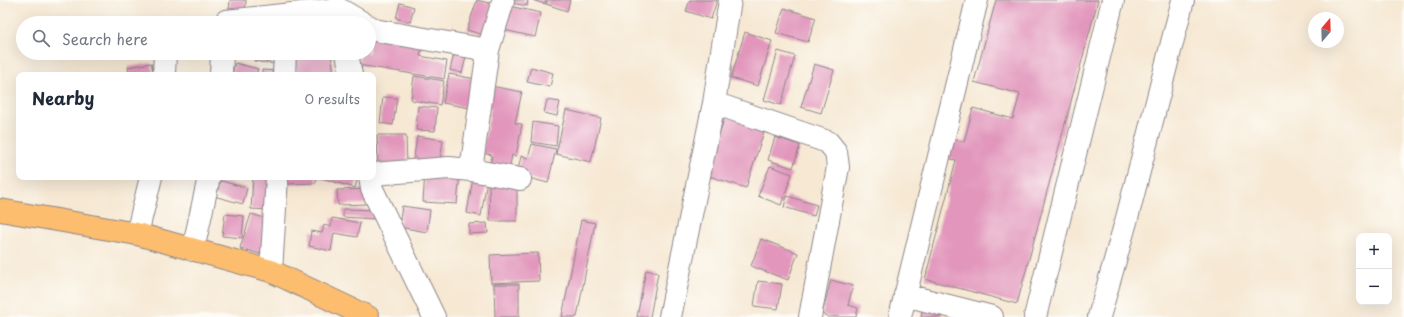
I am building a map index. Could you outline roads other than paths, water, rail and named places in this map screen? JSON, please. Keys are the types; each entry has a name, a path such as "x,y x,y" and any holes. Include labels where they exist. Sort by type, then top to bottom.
{"main road":[{"path":"0,210 137,234 271,271 368,317"}],"street":[{"path":"670,317 714,103 730,0"},
{"path":"900,317 977,0"},
{"path":"1035,317 1113,0"},
{"path":"1099,317 1127,218 1183,0"},
{"path":"471,170 488,50 503,1"},
{"path":"306,16 339,11 349,16"},
{"path":"376,30 488,50"},
{"path":"164,72 165,60"},
{"path":"221,72 222,60"},
{"path":"284,72 285,60"},
{"path":"348,60 350,72"},
{"path":"714,103 828,142 836,152 838,167 810,317"},
{"path":"376,174 449,168 471,170 520,179"},
{"path":"137,234 150,180"},
{"path":"193,250 208,180"},
{"path":"271,271 277,180"},
{"path":"370,180 372,189 434,317"},
{"path":"905,294 992,317"}]}
